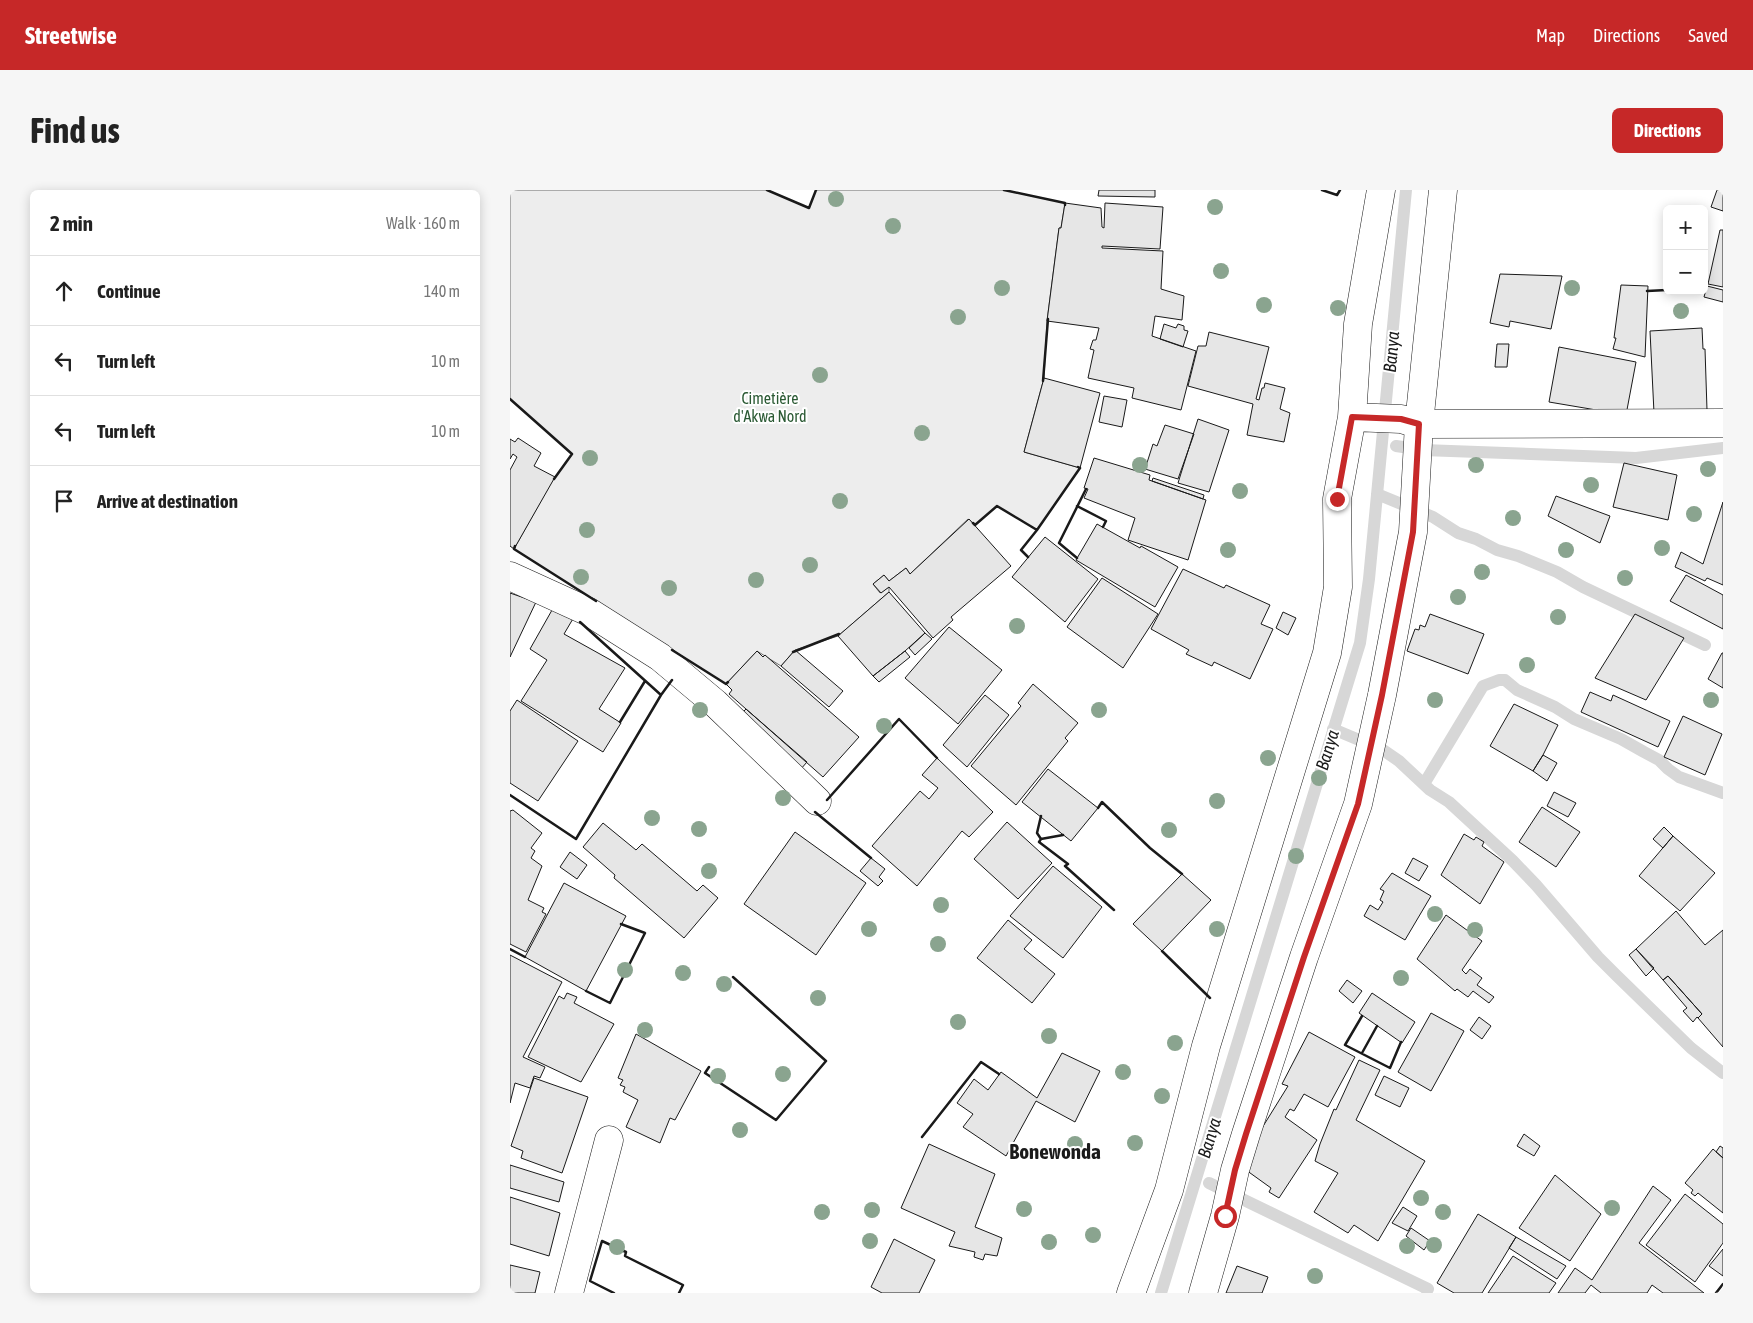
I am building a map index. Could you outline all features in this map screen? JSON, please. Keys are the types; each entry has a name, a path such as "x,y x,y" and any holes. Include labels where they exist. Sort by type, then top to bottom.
{"street":[{"path":"1132,1293 1168,1190 1206,1046 1327,653 1338,587 1337,499 1360,417 1358,324 1381,190"},
{"path":"1203,1293 1246,1134 1304,957 1358,804 1382,695 1413,532 1410,422 1443,190"},
{"path":"1360,417 1410,422 1723,423"},
{"path":"510,576 589,612 660,657 715,703 817,801"},
{"path":"569,1293 609,1140"}],"shaded area":[{"name":"Cimetière d'Akwa Nord","path":"510,190 767,190 809,208 816,190 1004,190 1065,203 1061,228 1059,228 1047,321 1044,378 1024,452 1080,468 1037,530 997,506 975,525 968,519 910,574 906,568 889,581 884,575 873,584 880,593 889,587 889,592 838,636 795,650 781,666 757,651 726,684 514,549 552,481 572,454 510,399"}],"building":[{"path":"1099,190 1155,190 1155,197 1098,196"},
{"path":"1717,190 1723,190 1723,211 1711,207"},
{"path":"1065,203 1101,208 1102,227 1104,228 1105,203 1163,207 1160,249 1102,246 1102,248 1163,251 1161,289 1184,296 1182,320 1155,316 1152,336 1196,351 1181,410 1132,398 1134,388 1088,378 1094,350 1090,349 1093,340 1096,340 1099,328 1047,321 1059,228 1061,228"},
{"path":"1720,230 1723,230 1723,287 1708,284"},
{"path":"1500,274 1562,276 1551,329 1510,321 1509,327 1490,323"},
{"path":"1621,285 1648,286 1645,357 1613,349 1616,338 1614,338"},
{"path":"1708,286 1723,290 1723,302 1704,297 1705,295 1708,295"},
{"path":"1164,324 1176,328 1178,324 1184,326 1184,330 1188,331 1183,347 1160,339"},
{"path":"1702,328 1703,349 1705,349 1707,410 1654,413 1650,331"},
{"path":"1209,332 1269,347 1256,399 1259,400 1265,383 1285,388 1280,409 1290,413 1284,442 1247,435 1253,404 1188,386 1198,346 1206,346"},
{"path":"1497,344 1509,344 1507,367 1495,367"},
{"path":"1559,347 1636,362 1626,415 1549,402"},
{"path":"1044,378 1100,393 1080,468 1024,452"},
{"path":"1104,396 1127,400 1122,427 1099,422"},
{"path":"1198,419 1229,430 1209,492 1178,483"},
{"path":"1165,425 1194,434 1178,479 1145,469 1153,444 1157,446"},
{"path":"518,438 541,453 534,466 555,477 514,549 510,546 510,470 517,457 513,454 510,459 510,439 515,442"},
{"path":"1094,458 1150,475 1149,480 1206,500 1188,560 1128,540 1135,518 1084,498 1088,489 1084,488"},
{"path":"1624,463 1677,475 1668,520 1613,507"},
{"path":"1153,478 1204,495 1203,499 1152,481"},
{"path":"1556,496 1610,516 1600,543 1548,516"},
{"path":"1723,502 1723,585 1707,578 1705,581 1675,567 1681,552 1703,564"},
{"path":"969,519 1011,566 951,617 953,620 933,638 889,587 881,593 873,584 884,575 889,581 906,568 910,574"},
{"path":"1097,524 1178,567 1155,607 1076,560"},
{"path":"1045,537 1098,579 1065,622 1012,577"},
{"path":"1183,569 1224,588 1226,585 1270,605 1261,624 1273,629 1250,679 1214,662 1212,666 1186,654 1189,650 1151,629"},
{"path":"1686,575 1723,595 1723,629 1670,601"},
{"path":"1102,578 1158,614 1123,668 1067,627"},
{"path":"889,592 925,633 873,676 838,636"},
{"path":"510,593 536,602 510,657"},
{"path":"556,603 574,617 564,634 625,668 599,709 621,723 603,752 521,701 547,660 530,649"},
{"path":"1283,612 1296,618 1288,635 1276,628"},
{"path":"1430,614 1484,634 1468,674 1407,651 1415,629 1419,630 1420,625 1425,627"},
{"path":"1635,614 1684,638 1646,700 1595,678"},
{"path":"949,627 1002,670 958,724 905,678"},
{"path":"925,633 932,639 915,655 909,648"},
{"path":"795,650 843,691 829,707 781,666"},
{"path":"757,651 763,657 765,655 859,737 823,777 729,694 732,690 726,684"},
{"path":"905,651 910,657 879,682 873,676"},
{"path":"1723,653 1723,688 1708,679"},
{"path":"1033,684 1078,723 1065,738 1068,741 1016,805 971,766 1021,706 1018,703"},
{"path":"1590,692 1611,701 1613,695 1670,721 1658,747 1581,712"},
{"path":"985,695 1009,715 967,767 943,745"},
{"path":"517,700 578,741 538,801 510,783 510,711"},
{"path":"1514,704 1558,725 1533,771 1490,746"},
{"path":"746,709 807,762 800,770 740,715"},
{"path":"1683,716 1722,734 1705,775 1664,757"},
{"path":"1543,755 1557,763 1547,781 1533,771"},
{"path":"937,758 993,812 969,837 962,831 917,886 872,846 920,791 929,799 938,788 922,775"},
{"path":"1048,769 1098,808 1071,841 1022,802"},
{"path":"1554,792 1576,803 1568,817 1547,806"},
{"path":"1542,807 1580,832 1556,867 1519,842"},
{"path":"513,810 542,833 531,848 535,851 531,858 542,866 528,900 544,908 542,912 546,914 526,952 510,944 510,811"},
{"path":"1007,822 1052,863 1018,899 974,859"},
{"path":"603,823 636,850 642,844 697,891 703,885 718,898 684,938 614,878 615,875 583,847"},
{"path":"1664,827 1673,836 1663,848 1653,839"},
{"path":"795,832 866,883 816,955 744,904"},
{"path":"1464,834 1474,840 1476,837 1484,842 1482,846 1504,862 1480,904 1441,875"},
{"path":"1673,836 1715,873 1680,911 1639,876"},
{"path":"570,852 587,865 577,879 560,867"},
{"path":"871,858 885,869 879,877 883,881 878,886 860,871"},
{"path":"1413,858 1428,866 1419,881 1405,873"},
{"path":"1053,866 1102,907 1063,958 1010,916"},
{"path":"1392,873 1431,896 1405,940 1364,916 1370,905 1378,910 1383,902 1380,900 1384,891 1380,889"},
{"path":"1182,874 1211,900 1162,951 1133,924"},
{"path":"564,883 626,916 586,991 525,957"},
{"path":"1676,911 1705,945 1723,930 1723,1047 1698,1018 1702,1014 1668,976 1663,980 1636,949"},
{"path":"1446,915 1482,941 1462,970 1466,974 1470,969 1482,978 1477,985 1494,997 1489,1003 1473,991 1468,997 1457,989 1455,991 1417,959"},
{"path":"1008,920 1032,940 1024,949 1055,974 1032,1003 977,958"},
{"path":"1636,949 1654,968 1646,976 1629,955"},
{"path":"510,955 562,982 523,1057 545,1067 540,1078 534,1076 530,1088 515,1083 510,1103"},
{"path":"1668,976 1702,1014 1693,1022 1683,1011 1687,1008 1663,980"},
{"path":"1347,980 1362,991 1353,1003 1339,991"},
{"path":"567,993 577,997 574,1003 614,1024 581,1082 528,1057 559,996 564,999"},
{"path":"1372,993 1415,1022 1402,1043 1359,1013"},
{"path":"1431,1013 1464,1031 1431,1091 1398,1072"},
{"path":"1479,1017 1491,1026 1482,1039 1470,1030"},
{"path":"1309,1032 1355,1057 1328,1107 1304,1094 1294,1111 1290,1109 1285,1117 1317,1140 1279,1198 1269,1192 1271,1188 1239,1165 1288,1086 1282,1084"},
{"path":"636,1034 701,1071 675,1120 670,1118 660,1143 626,1127 638,1100 623,1092 625,1087 620,1085 623,1080 618,1078"},
{"path":"1062,1053 1100,1071 1075,1122 1036,1101 1006,1156 963,1127 973,1114 957,1103 974,1079 988,1090 1001,1072 1037,1098"},
{"path":"1359,1060 1380,1070 1356,1120 1425,1161 1378,1241 1354,1225 1348,1233 1314,1212 1338,1173 1315,1161 1320,1144 1334,1109 1336,1110"},
{"path":"1384,1076 1409,1088 1400,1107 1375,1095"},
{"path":"534,1078 588,1097 562,1173 521,1158 523,1151 511,1146"},
{"path":"1524,1134 1540,1146 1534,1156 1517,1146"},
{"path":"929,1144 995,1174 975,1227 1002,1238 997,1256 985,1254 983,1260 974,1257 975,1252 949,1246 955,1232 901,1208"},
{"path":"1720,1146 1723,1148 1723,1158 1716,1152"},
{"path":"1713,1149 1723,1158 1723,1213 1698,1193 1695,1196 1691,1193 1693,1190 1685,1183"},
{"path":"510,1165 564,1182 559,1202 510,1188"},
{"path":"1555,1175 1601,1214 1570,1261 1519,1228"},
{"path":"1653,1186 1671,1200 1639,1243 1704,1293 1663,1293 1652,1285 1647,1293 1601,1293 1591,1285 1585,1293 1558,1293 1575,1268 1592,1280"},
{"path":"1685,1194 1723,1224 1723,1243 1695,1282 1646,1245"},
{"path":"510,1197 560,1213 549,1256 510,1244"},
{"path":"1403,1207 1417,1216 1408,1231 1392,1223"},
{"path":"1478,1214 1516,1237 1482,1293 1454,1293 1437,1283"},
{"path":"1411,1228 1430,1241 1424,1250 1406,1236"},
{"path":"1516,1237 1566,1266 1557,1279 1509,1248"},
{"path":"894,1239 935,1260 919,1293 882,1293 871,1287"},
{"path":"1723,1249 1723,1276 1709,1266"},
{"path":"1513,1256 1556,1283 1549,1293 1488,1293"},
{"path":"510,1265 540,1272 535,1293 510,1293"},
{"path":"1237,1266 1268,1277 1262,1293 1226,1293"}],"waterway":[{"name":"Banya","path":"1161,1293 1360,643 1369,579 1406,190"},
{"path":"1396,446 1423,450 1636,458 1723,448"},
{"path":"1377,494 1433,517 1458,533 1476,539 1497,550 1518,556 1557,572 1583,587 1705,645"},
{"path":"1424,784 1483,686 1499,680 1505,680 1517,690 1555,707 1574,719 1621,739 1659,760 1679,777 1723,793"},
{"path":"1333,729 1383,750 1399,761 1430,790 1449,802 1513,861 1616,975 1691,1048 1723,1073"},
{"path":"1209,1183 1428,1289 1425,1288"}],"wall":[{"path":"767,190 809,208 816,190"},
{"path":"1004,190 1065,203 1065,205"},
{"path":"1322,190 1337,195 1340,190"},
{"path":"1647,291 1663,290"},
{"path":"1043,381 1048,319"},
{"path":"510,399 572,454 554,479"},
{"path":"973,523 975,525 997,506 1037,530 1080,468 1078,467"},
{"path":"1077,558 1059,543 1086,489"},
{"path":"1077,506 1106,521 1103,527"},
{"path":"1028,557 1021,550 1037,530"},
{"path":"515,546 514,549 596,601"},
{"path":"580,622 661,695"},
{"path":"793,652 839,634"},
{"path":"672,650 726,684 728,682"},
{"path":"510,795 576,839 661,695 672,680"},
{"path":"620,722 645,681"},
{"path":"827,800 899,719 937,758"},
{"path":"1098,808 1102,802 1150,848 1182,874"},
{"path":"815,812 871,858"},
{"path":"1041,816 1037,833 1041,839 1039,842 1068,864 1065,866 1114,910"},
{"path":"1041,839 1063,835"},
{"path":"586,991 610,1003 645,933 621,924"},
{"path":"510,949 525,957"},
{"path":"1162,951 1210,998"},
{"path":"709,1067 705,1073 776,1120 826,1061 733,977"},
{"path":"1362,1016 1345,1045 1390,1068 1401,1042"},
{"path":"1362,1053 1377,1026"},
{"path":"922,1137 981,1062 999,1074"},
{"path":"614,1293 590,1281 602,1241 626,1252 625,1256 683,1285 679,1293"},
{"path":"1716,1293 1723,1284"}],"district":[{"name":"Bonewonda","path":"1055,1151"}],"route":[{"path":"1225,1216 1235,1170 1246,1134 1304,957 1358,804 1382,695 1413,532 1419,424 1401,419 1352,417 1337,499"}]}
